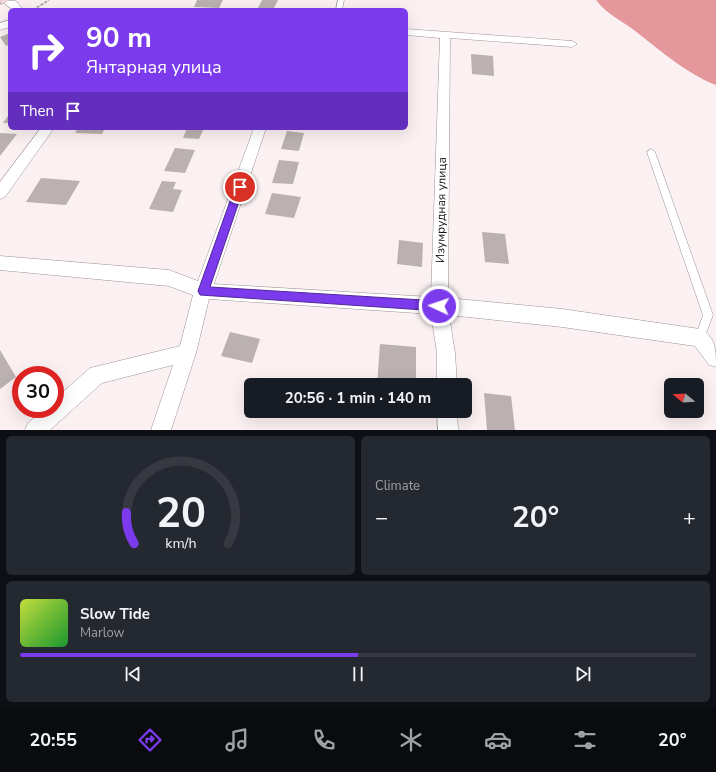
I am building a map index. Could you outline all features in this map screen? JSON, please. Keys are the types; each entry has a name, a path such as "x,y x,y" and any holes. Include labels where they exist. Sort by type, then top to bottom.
{"street":[{"path":"5,0 12,3 16,8"},
{"path":"408,32 572,44"},
{"name":"Изумрудная улица","path":"445,35 439,306 446,353 447,378"},
{"path":"0,193 47,130"},
{"path":"161,430 187,353 204,291 259,130"},
{"path":"0,263 169,278 204,291 439,306 562,318 700,338 716,358"},
{"path":"36,430 97,375 187,353"},
{"path":"447,418 448,430"}],"lane":[{"path":"650,152 708,315 700,338"}],"path":[{"path":"36,8 49,0"}],"shaded area":[{"path":"596,0 716,0 716,85 706,81 676,62 611,14"}],"building":[{"path":"197,0 223,0 219,8 194,7"},
{"path":"262,0 278,0 274,8 258,8"},
{"path":"8,34 8,45 6,46 0,37"},
{"path":"471,54 493,56 494,76 472,74"},
{"path":"8,116 8,123 3,123"},
{"path":"77,130 104,130 102,134 75,133"},
{"path":"186,130 203,130 199,139 183,138"},
{"path":"287,131 304,133 299,151 281,149"},
{"path":"0,133 17,134 0,156"},
{"path":"175,148 195,150 185,173 164,171"},
{"path":"279,160 299,162 293,184 272,183"},
{"path":"41,178 80,181 66,205 26,202"},
{"path":"162,181 176,182 173,189 182,190 173,212 149,209"},
{"path":"272,193 301,197 294,218 265,214"},
{"path":"482,232 505,234 509,264 485,262"},
{"path":"399,240 423,243 422,267 397,264"},
{"path":"230,332 260,339 252,363 221,356"},
{"path":"380,344 416,347 416,378 378,378"},
{"path":"0,350 12,370 12,380 0,389"},
{"path":"484,393 511,396 515,430 487,430"}],"route":[{"path":"240,187 204,291 439,306"}]}
